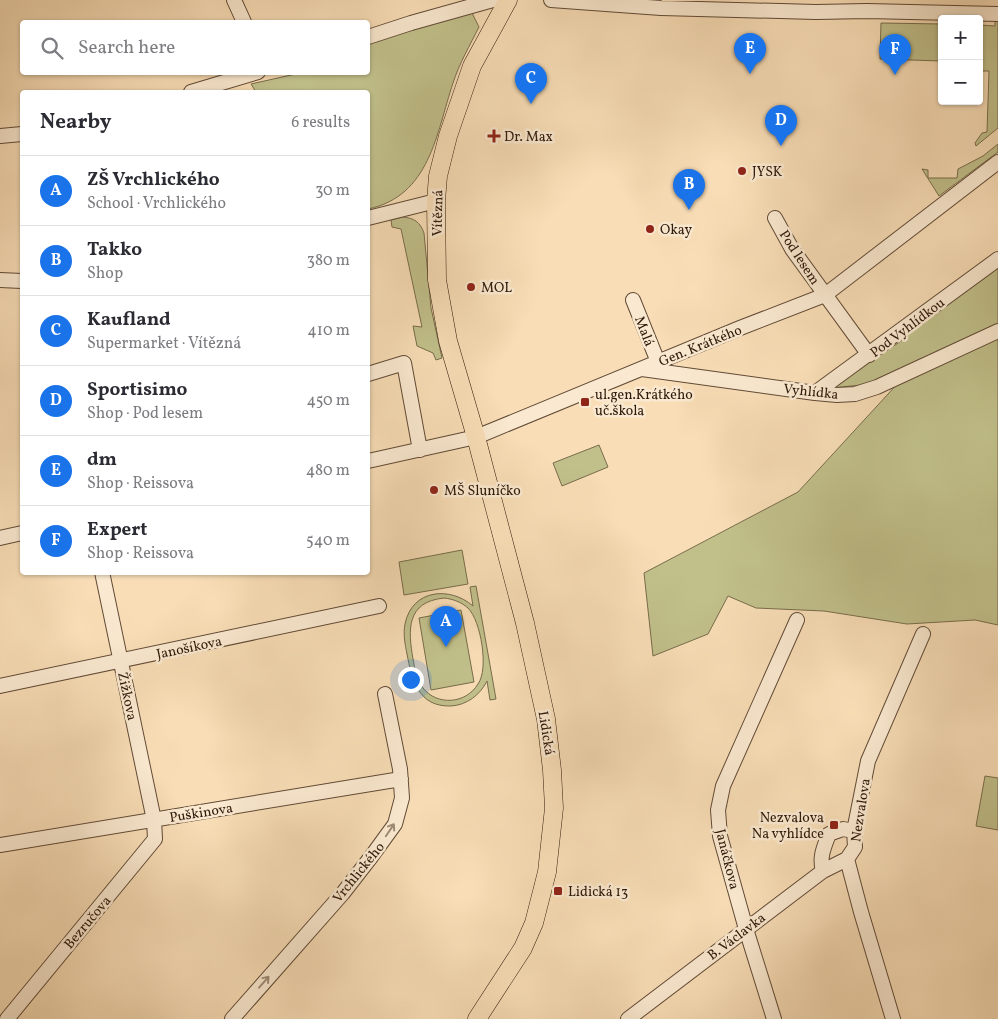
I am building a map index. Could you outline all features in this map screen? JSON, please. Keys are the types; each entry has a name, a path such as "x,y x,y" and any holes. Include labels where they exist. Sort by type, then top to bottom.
{"main road":[{"name":"Vítězná","path":"476,437 448,341 438,280 436,201 438,176 448,136 472,66 508,0"},
{"name":"Lidická","path":"476,437 525,623 542,700 552,770 554,808 547,872 534,923 523,948 477,1019"}],"street":[{"path":"234,0 243,20"},
{"path":"370,36 446,12 493,0"},
{"path":"551,0 661,8 816,12 867,6 998,14"},
{"path":"198,90 248,75"},
{"path":"0,136 20,134"},
{"name":"Gen. Krátkého","path":"370,461 476,437 825,295 998,162"},
{"path":"370,218 436,201"},
{"name":"Pod lesem","path":"775,218 792,249 869,355"},
{"name":"Pod Vyhlídkou","path":"815,393 998,259"},
{"path":"0,280 20,281"},
{"name":"Malá","path":"633,300 658,362"},
{"name":"Vyhlídka","path":"641,369 815,393 855,394 877,388 998,331"},
{"path":"370,373 404,363 420,450"},
{"path":"0,538 20,533"},
{"name":"Žižkova","path":"103,575 154,820"},
{"name":"Janošíkova","path":"0,686 121,662 379,606"},
{"name":"Janáčkova","path":"774,1019 720,836 718,810 723,786 796,620"},
{"name":"Nezvalova","path":"893,1019 860,912 847,859 855,846 854,831 868,761 923,634"},
{"name":"Vrchlického","path":"232,1019 343,893 395,824 402,798 401,779 385,694"},
{"name":"Puškinova","path":"0,845 401,779"},
{"name":"Bezručova","path":"7,1019 155,839 154,820"},
{"path":"822,871 823,850 829,834 843,829 854,831"},
{"name":"B. Václavka","path":"628,1019 643,1013 746,929 822,871 847,859"}],"shaded area":[{"path":"471,11 479,27 455,76 435,142 418,177 405,191 389,202 370,208 370,90 255,90 251,84 291,75 370,75 370,42"},
{"path":"995,21 998,21 998,128 976,146 975,143 982,133 987,132 989,71 983,71 983,25 995,26"},
{"path":"881,23 938,24 938,61 880,59"},
{"path":"998,144 998,152 939,196 922,169 928,170 928,178 957,178 958,169 983,156"},
{"path":"403,217 416,221 424,233 431,308 442,358 436,360 433,353 417,346 413,326 422,327 401,229 392,227 391,220"},
{"path":"998,268 998,625 975,620 907,624 824,611 756,608 728,596 708,634 653,656 644,573 798,492 900,381 832,388 901,341 930,315"},
{"path":"599,445 608,467 562,486 553,463"},
{"path":"462,550 468,584 404,595 399,562"},
{"path":"476,586 496,699 490,700 487,681 481,691 468,701 451,706 440,705 424,697 414,682 404,635 405,624 409,612 415,604 433,594 454,595 473,606 470,587","holes":["444,598 463,604 473,614 480,634 483,657 481,677 473,691 459,699 451,700 436,698 429,694 421,685 415,670 410,638 412,619 416,611 422,605"]},
{"path":"461,610 474,682 431,690 419,618"},
{"path":"985,776 998,778 998,830 976,826"}],"place":[{"name":"dm","path":"750,74"},
{"name":"Expert","path":"895,75"},
{"name":"Kaufland","path":"531,104"},
{"name":"Dr. Max","path":"494,136"},
{"name":"Sportisimo","path":"781,146"},
{"name":"JYSK","path":"742,171"},
{"name":"Takko","path":"689,210"},
{"name":"Okay","path":"650,229"},
{"name":"MOL","path":"471,287"},
{"name":"ul.gen.Krátkého uč.škola","path":"585,402"},
{"name":"MŠ Sluníčko","path":"434,490"},
{"name":"ZŠ Vrchlického","path":"446,647"},
{"name":"Nezvalova Na vyhlídce","path":"834,825"},
{"name":"Lidická 13","path":"558,891"}]}
